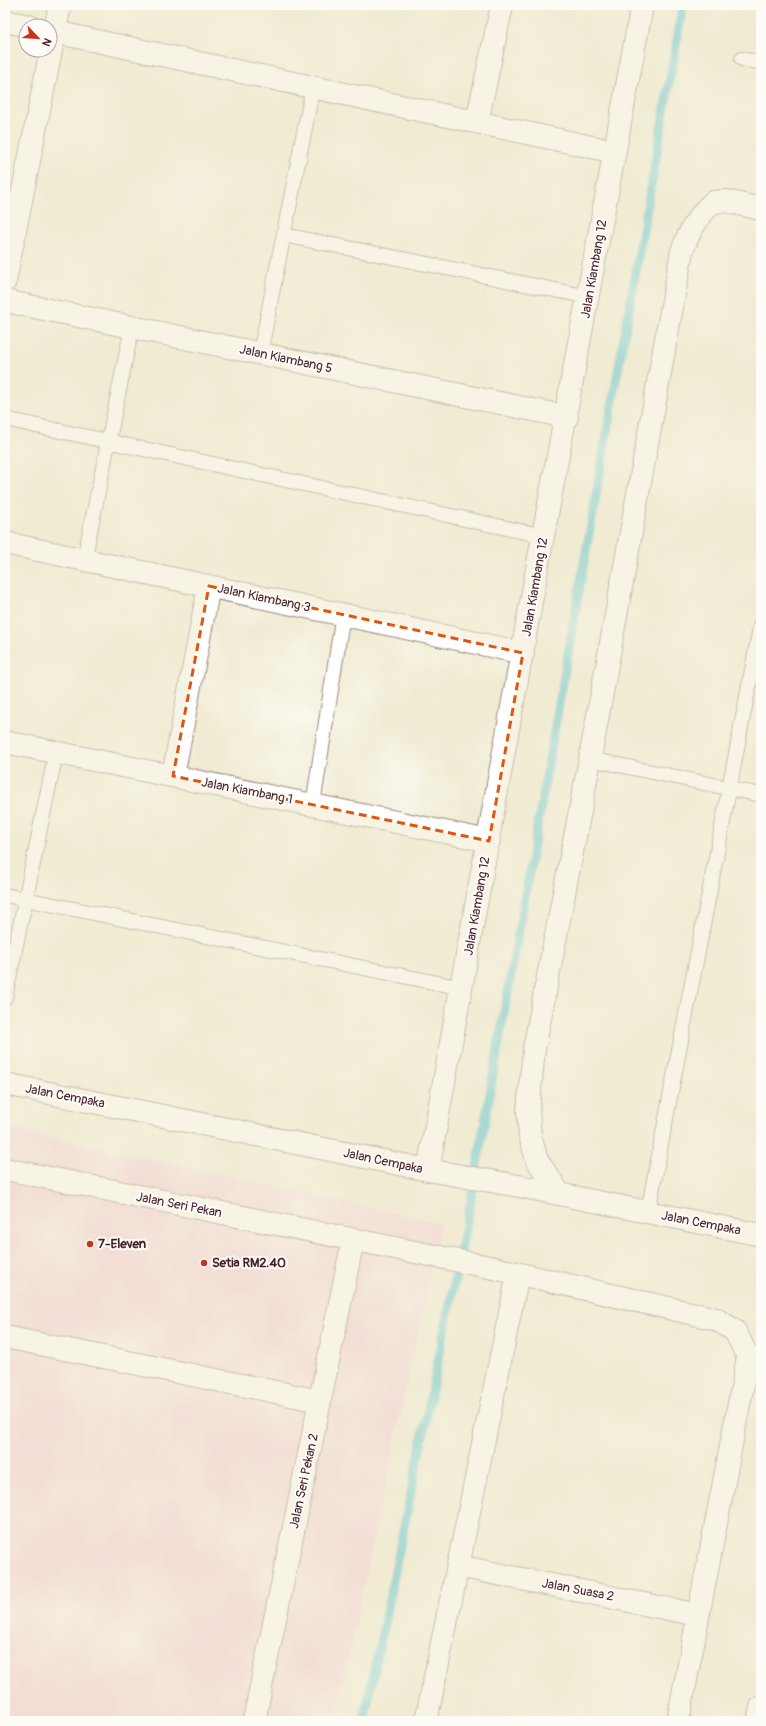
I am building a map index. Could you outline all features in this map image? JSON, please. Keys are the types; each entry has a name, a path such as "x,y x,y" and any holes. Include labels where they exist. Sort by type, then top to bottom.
{"street":[{"path":"56,18 60,5"},
{"path":"477,122 502,5"},
{"name":"Jalan Kiambang 12","path":"428,1170 642,5"},
{"path":"5,21 18,24"},
{"path":"58,32 615,152"},
{"path":"5,281 47,58"},
{"path":"560,1194 537,1160 530,1136 528,1112 534,1049 590,759 682,250 690,230 701,213 713,202 726,201 761,209"},
{"name":"Jalan Kiambang 5","path":"5,301 567,417"},
{"name":"Jalan Kiambang 3","path":"5,543 523,653"},
{"path":"173,776 208,586"},
{"name":"Jalan Kiambang 1","path":"5,742 489,841"},
{"name":"Jalan Cempaka","path":"5,1084 465,1178 519,1186 761,1235"},
{"name":"Jalan Seri Pekan","path":"5,1169 494,1268 716,1319 735,1331 748,1357 678,1721"},
{"name":"Jalan Seri Pekan 2","path":"254,1721 354,1240"},
{"path":"426,1721 518,1274"},
{"path":"5,1337 320,1401"},
{"name":"Jalan Suasa 2","path":"458,1566 698,1614"},
{"path":"758,1721 761,1706"}],"lane":[{"path":"742,59 761,62"},
{"path":"260,354 313,87"},
{"path":"284,235 589,297"},
{"path":"84,560 132,327"},
{"path":"5,419 544,536"},
{"path":"313,804 343,614"},
{"path":"648,1212 761,623"},
{"path":"5,998 56,752"},
{"path":"590,759 761,795"},
{"path":"5,895 462,988"}],"highlighted area":[{"path":"209,586 523,653 489,841 173,776"}],"shaded area":[{"path":"5,1127 441,1223 335,1721 5,1721"}],"waterway":[{"path":"364,1721 469,1211 683,5"}],"place":[{"name":"7-Eleven","path":"90,1244"},
{"name":"Setia RM2.40","path":"204,1263"}]}
